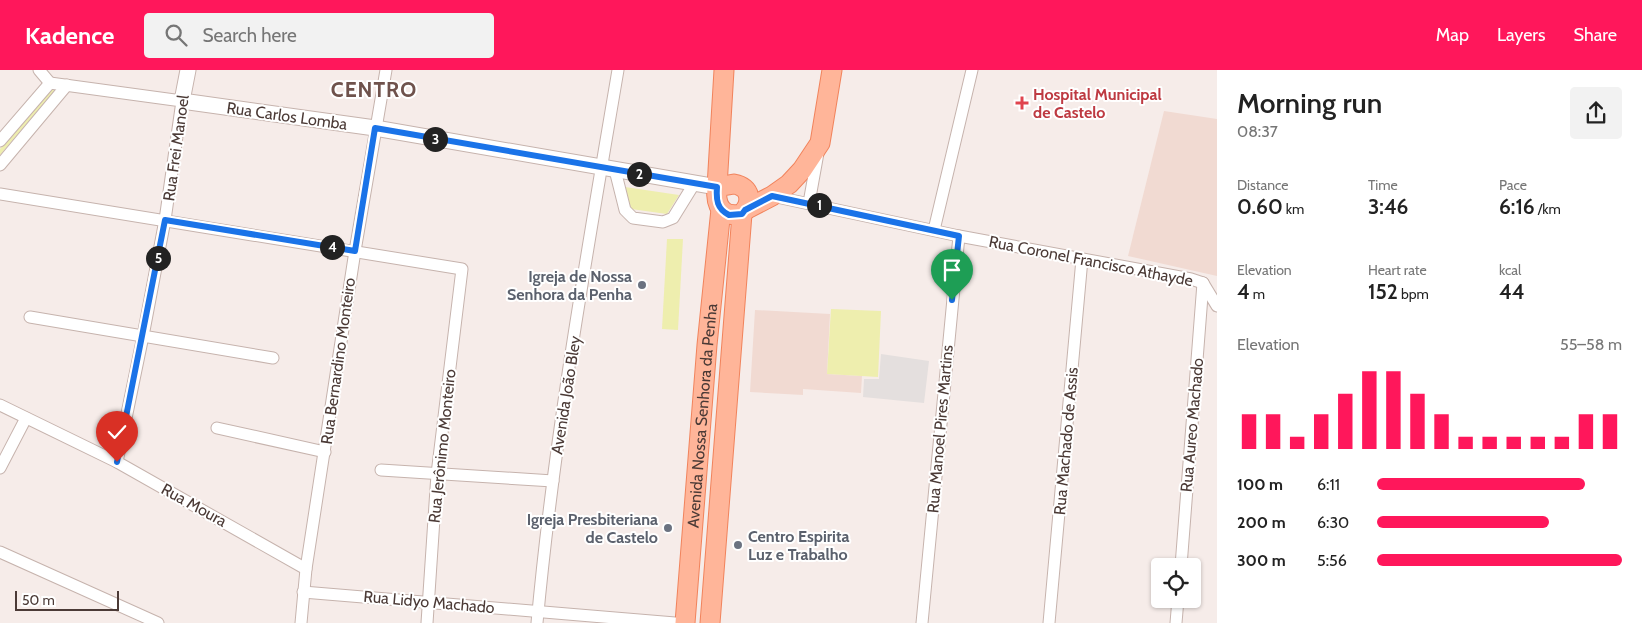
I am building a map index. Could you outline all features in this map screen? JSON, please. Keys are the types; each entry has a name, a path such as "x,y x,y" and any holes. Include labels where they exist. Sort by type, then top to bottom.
{"main road":[{"path":"724,70 717,200 721,209 729,215 744,212 772,196 789,184 802,170 820,143 832,70"},
{"path":"717,187 734,184 744,187 749,196 748,206 744,212"},
{"name":"Avenida Nossa Senhora da Penha","path":"685,623 721,209"},
{"name":"Avenida Nossa Senhora da Penha","path":"710,623 744,212"},
{"path":"708,344 733,347"}],"street":[{"path":"39,70 50,82 182,101"},
{"name":"Rua Frei Manoel","path":"117,462 165,220 188,70"},
{"name":"Rua Bernardino Monteiro","path":"301,623 306,569 355,251 386,70"},
{"name":"Avenida João Bley","path":"537,617 553,480 608,169 618,70"},
{"path":"934,230 972,70"},
{"path":"0,141 50,82"},
{"path":"0,165 67,85"},
{"name":"Rua Carlos Lomba","path":"182,101 375,128 717,187"},
{"path":"809,203 820,143"},
{"path":"608,169 625,210 633,218 663,222 674,218 694,184"},
{"path":"0,194 355,251"},
{"name":"Rua Coronel Francisco Athayde","path":"772,196 959,236 1191,279 1203,283"},
{"name":"Rua Manoel Pires Martins","path":"922,623 959,236"},
{"name":"Rua Jerônimo Monteiro","path":"355,251 462,269 437,474 427,623"},
{"name":"Rua Machado de Assis","path":"1050,623 1082,260"},
{"path":"1203,283 1217,306"},
{"name":"Rua Aureo Machado","path":"1182,558 1203,283"},
{"path":"30,317 273,358"},
{"name":"Rua Moura","path":"0,405 117,462 306,569"},
{"path":"0,468 26,418"},
{"path":"217,428 325,452"},
{"path":"381,470 553,480"},
{"path":"0,552 153,622"},
{"name":"Rua Lidyo Machado","path":"303,592 429,602 537,617 675,623"},
{"path":"1176,623 1177,608"}],"shaded area":[{"path":"1164,111 1217,119 1217,276 1128,256"},
{"path":"755,310 830,314 827,374 862,376 861,393 803,389 803,395 750,392"},
{"path":"881,354 929,361 924,403 863,397 864,379 879,379"}],"green space":[{"path":"53,88 56,89 0,155 0,149"},
{"path":"625,187 679,195 667,214 631,209"},
{"path":"667,239 683,239 678,330 662,329"},
{"path":"831,309 881,311 878,377 827,374"}],"place":[{"name":"Hospital Municipal de Castelo","path":"1022,103"},
{"name":"Igreja de Nossa Senhora da Penha","path":"642,285"},
{"name":"Igreja Presbiteriana de Castelo","path":"668,528"},
{"name":"Centro Espirita Luz e Trabalho","path":"738,545"}],"district":[{"name":"CENTRO","path":"374,89"}],"route":[{"path":"117,462 165,220 355,251 375,128 717,187 716,197 718,206 729,215 742,214 745,210 772,196 959,236 952,300"}]}
